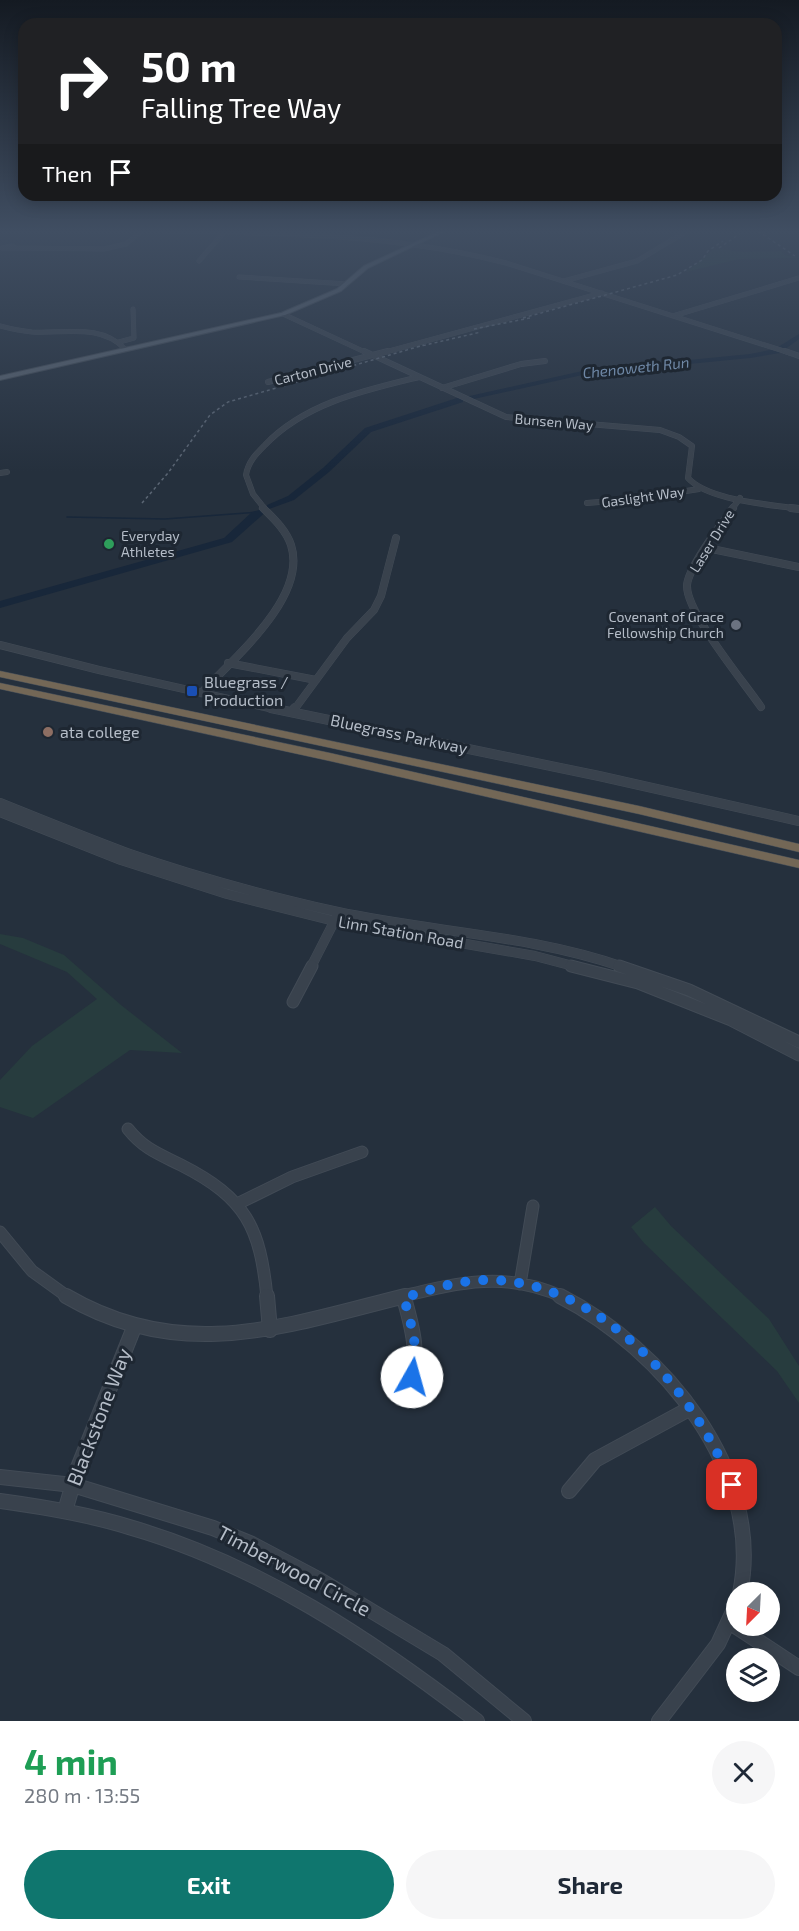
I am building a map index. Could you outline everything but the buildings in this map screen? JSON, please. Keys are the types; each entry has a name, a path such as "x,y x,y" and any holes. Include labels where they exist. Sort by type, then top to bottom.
{"highway":[{"path":"0,674 639,810 799,848"},
{"path":"0,686 799,864"}],"main road":[{"path":"0,378 289,311"}],"street":[{"path":"119,342 134,338 133,311"},
{"name":"Carton Drive","path":"268,382 287,380 536,311"},
{"path":"659,311 799,356"},
{"path":"673,316 689,311"},
{"name":"Bunsen Way","path":"283,314 502,416 519,420 643,428 675,434 692,446 694,451 688,478 689,482 699,489"},
{"path":"0,326 30,332 94,333 119,342 125,349"},
{"path":"442,388 521,364 545,361"},
{"path":"201,693 276,610 292,572 292,553 285,534 246,481 246,470 254,456 271,437 309,413 352,395 419,377"},
{"path":"699,489 799,508"},
{"name":"Gaslight Way","path":"587,503 635,500 699,489"},
{"name":"Laser Drive","path":"740,498 690,576 687,588 688,598 761,707"},
{"path":"292,712 348,638 374,610 381,596 396,538"},
{"path":"707,548 799,567"},
{"name":"Bluegrass Parkway","path":"0,645 114,674 697,797 799,821"},
{"path":"228,663 316,680"},
{"name":"Linn Station Road","path":"0,803 165,866 337,916 401,934 503,949 615,976 701,1008 799,1055"},
{"name":"Linn Station Road","path":"0,812 158,873 227,894 337,916 508,939 603,960 689,990 799,1042"},
{"path":"293,1002 337,916"},
{"path":"128,1129 141,1145 219,1188 246,1215 258,1241 270,1330"},
{"path":"237,1204 292,1177 362,1152"},
{"path":"520,1284 533,1206"},
{"path":"0,1232 20,1258 49,1285 76,1302 101,1314 163,1331 207,1335 246,1334 404,1298 461,1282 487,1280 520,1284 566,1298 591,1311 614,1327 646,1356 689,1409 713,1445 726,1470 738,1505 744,1542 741,1582"},
{"path":"404,1298 416,1340 417,1363 405,1392"},
{"name":"Blackstone Way","path":"65,1511 135,1325"},
{"path":"569,1491 596,1460 689,1409"},
{"name":"Timberwood Circle","path":"0,1477 73,1485 213,1528 252,1544 320,1580 443,1654 524,1721"},
{"name":"Timberwood Circle","path":"0,1501 121,1523 156,1534 212,1558 321,1611 373,1644 477,1721"},
{"path":"660,1721 718,1644 726,1628"},
{"path":"750,1636 799,1668"}],"green space":[{"path":"0,934 23,938 64,955 121,1005 182,1053 130,1050 33,1118 0,1107 0,1080 32,1046 97,999 67,972 0,944"},
{"path":"655,1207 671,1226 769,1319 799,1366 799,1403 777,1371 644,1243 631,1227"}],"waterway":[{"name":"Chenoweth Run","path":"469,397 587,372 750,356 777,351 799,336"},
{"name":"Chenoweth Run","path":"271,507 291,498 326,470 368,430 460,400"},
{"name":"Chenoweth Run","path":"0,605 228,540 256,514 264,510"},
{"path":"67,517 165,519 260,512"}],"railway":[{"path":"523,318 547,311"},
{"path":"474,329 530,318"},
{"path":"418,347 481,332"},
{"path":"418,347 424,345"},
{"path":"142,503 168,473 210,415 228,402 418,347"}],"place":[{"name":"Everyday Athletes","path":"109,544"},
{"name":"Covenant of Grace Fellowship Church","path":"736,625"},
{"name":"Bluegrass / Production","path":"192,691"},
{"name":"ata college","path":"48,732"}],"route":[{"path":"412,1377 417,1363 416,1340 404,1298 461,1282 487,1280 520,1284 558,1294 591,1311 614,1327 671,1383 713,1445 732,1485"}]}
